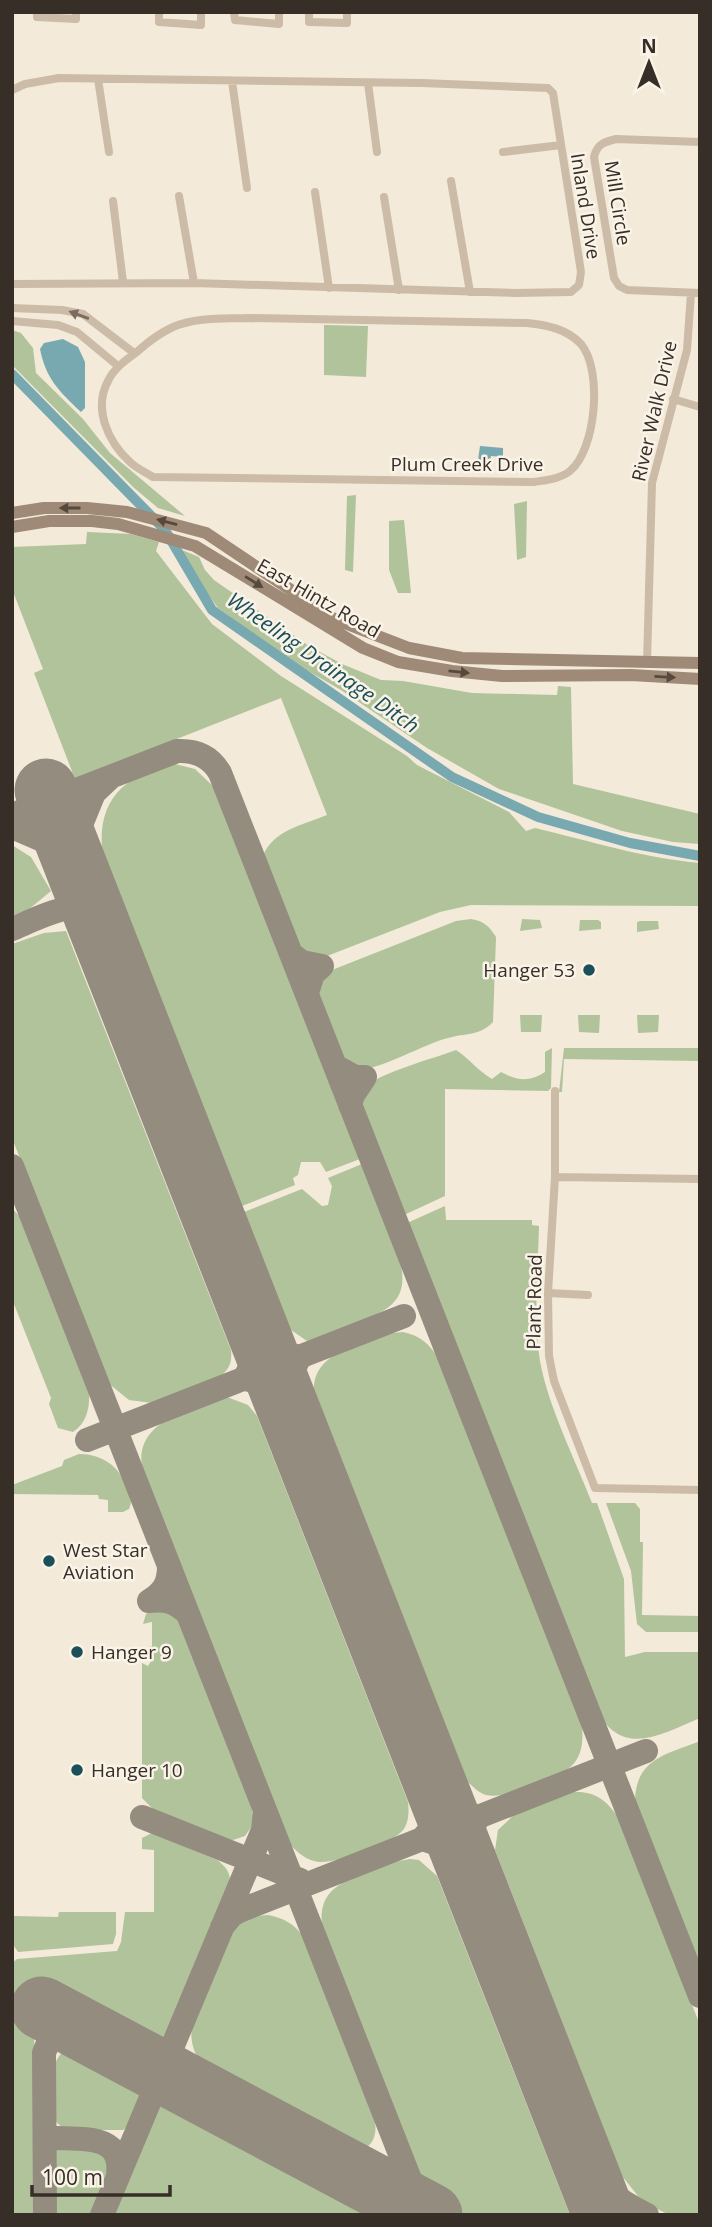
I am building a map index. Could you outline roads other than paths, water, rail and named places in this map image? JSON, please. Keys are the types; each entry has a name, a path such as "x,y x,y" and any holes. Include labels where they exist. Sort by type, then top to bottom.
{"main road":[{"name":"East Hintz Road","path":"12,513 44,508 127,512 206,533 334,618 409,648 462,658 700,663"},
{"name":"East Hintz Road","path":"12,527 49,521 92,521 118,524 195,546 351,641 398,662 502,676 631,675 700,678"}],"street":[{"path":"37,12 37,17 76,19 76,12"},
{"path":"159,12 159,22 201,25 201,12"},
{"path":"234,12 235,20 278,24 279,12"},
{"path":"309,12 309,22 347,23 347,12"},
{"name":"Inland Drive","path":"12,90 45,79 548,88 553,93 581,272 579,285 571,292 470,292 194,283 12,284"},
{"path":"98,79 109,152"},
{"path":"232,82 247,188"},
{"path":"368,83 377,152"},
{"name":"Mill Circle","path":"696,293 634,291 619,286 614,278 594,157 596,149 603,142 616,139 700,142"},
{"name":"Inland Drive","path":"503,152 561,145"},
{"path":"451,181 470,292"},
{"path":"315,192 328,288"},
{"path":"179,196 194,283"},
{"path":"384,197 399,290"},
{"path":"113,201 123,282"},
{"name":"River Walk Drive","path":"647,663 652,483 687,350 696,293"},
{"path":"12,308 62,310 83,314 134,353"},
{"name":"Plum Creek Drive","path":"199,319 546,325 565,332 582,345 592,368 593,405 590,435 582,457 569,471 553,479 534,482 153,477 131,464 107,430 101,414 102,396 108,379 118,366 155,337 175,326 199,319"},
{"path":"12,321 58,324 77,332 118,366"},
{"path":"673,399 700,407"},
{"name":"Plant Road","path":"555,1091 555,1177 547,1335 554,1381 595,1488 700,1490"},
{"path":"555,1177 700,1179"},
{"path":"548,1293 588,1294"}],"water":[{"path":"63,339 78,347 85,362 85,408 81,412 54,384 40,349 44,343"},
{"path":"480,446 503,448 503,457 491,456 490,461 478,460"}],"waterway":[{"name":"Wheeling Drainage Ditch","path":"12,374 165,530 212,610 452,777 538,817 630,843 700,856"}],"place":[{"name":"Hanger 53","path":"589,970"},
{"name":"West Star Aviation","path":"49,1561"},
{"name":"Hanger 9","path":"77,1652"},
{"name":"Hanger 10","path":"77,1770"}]}
